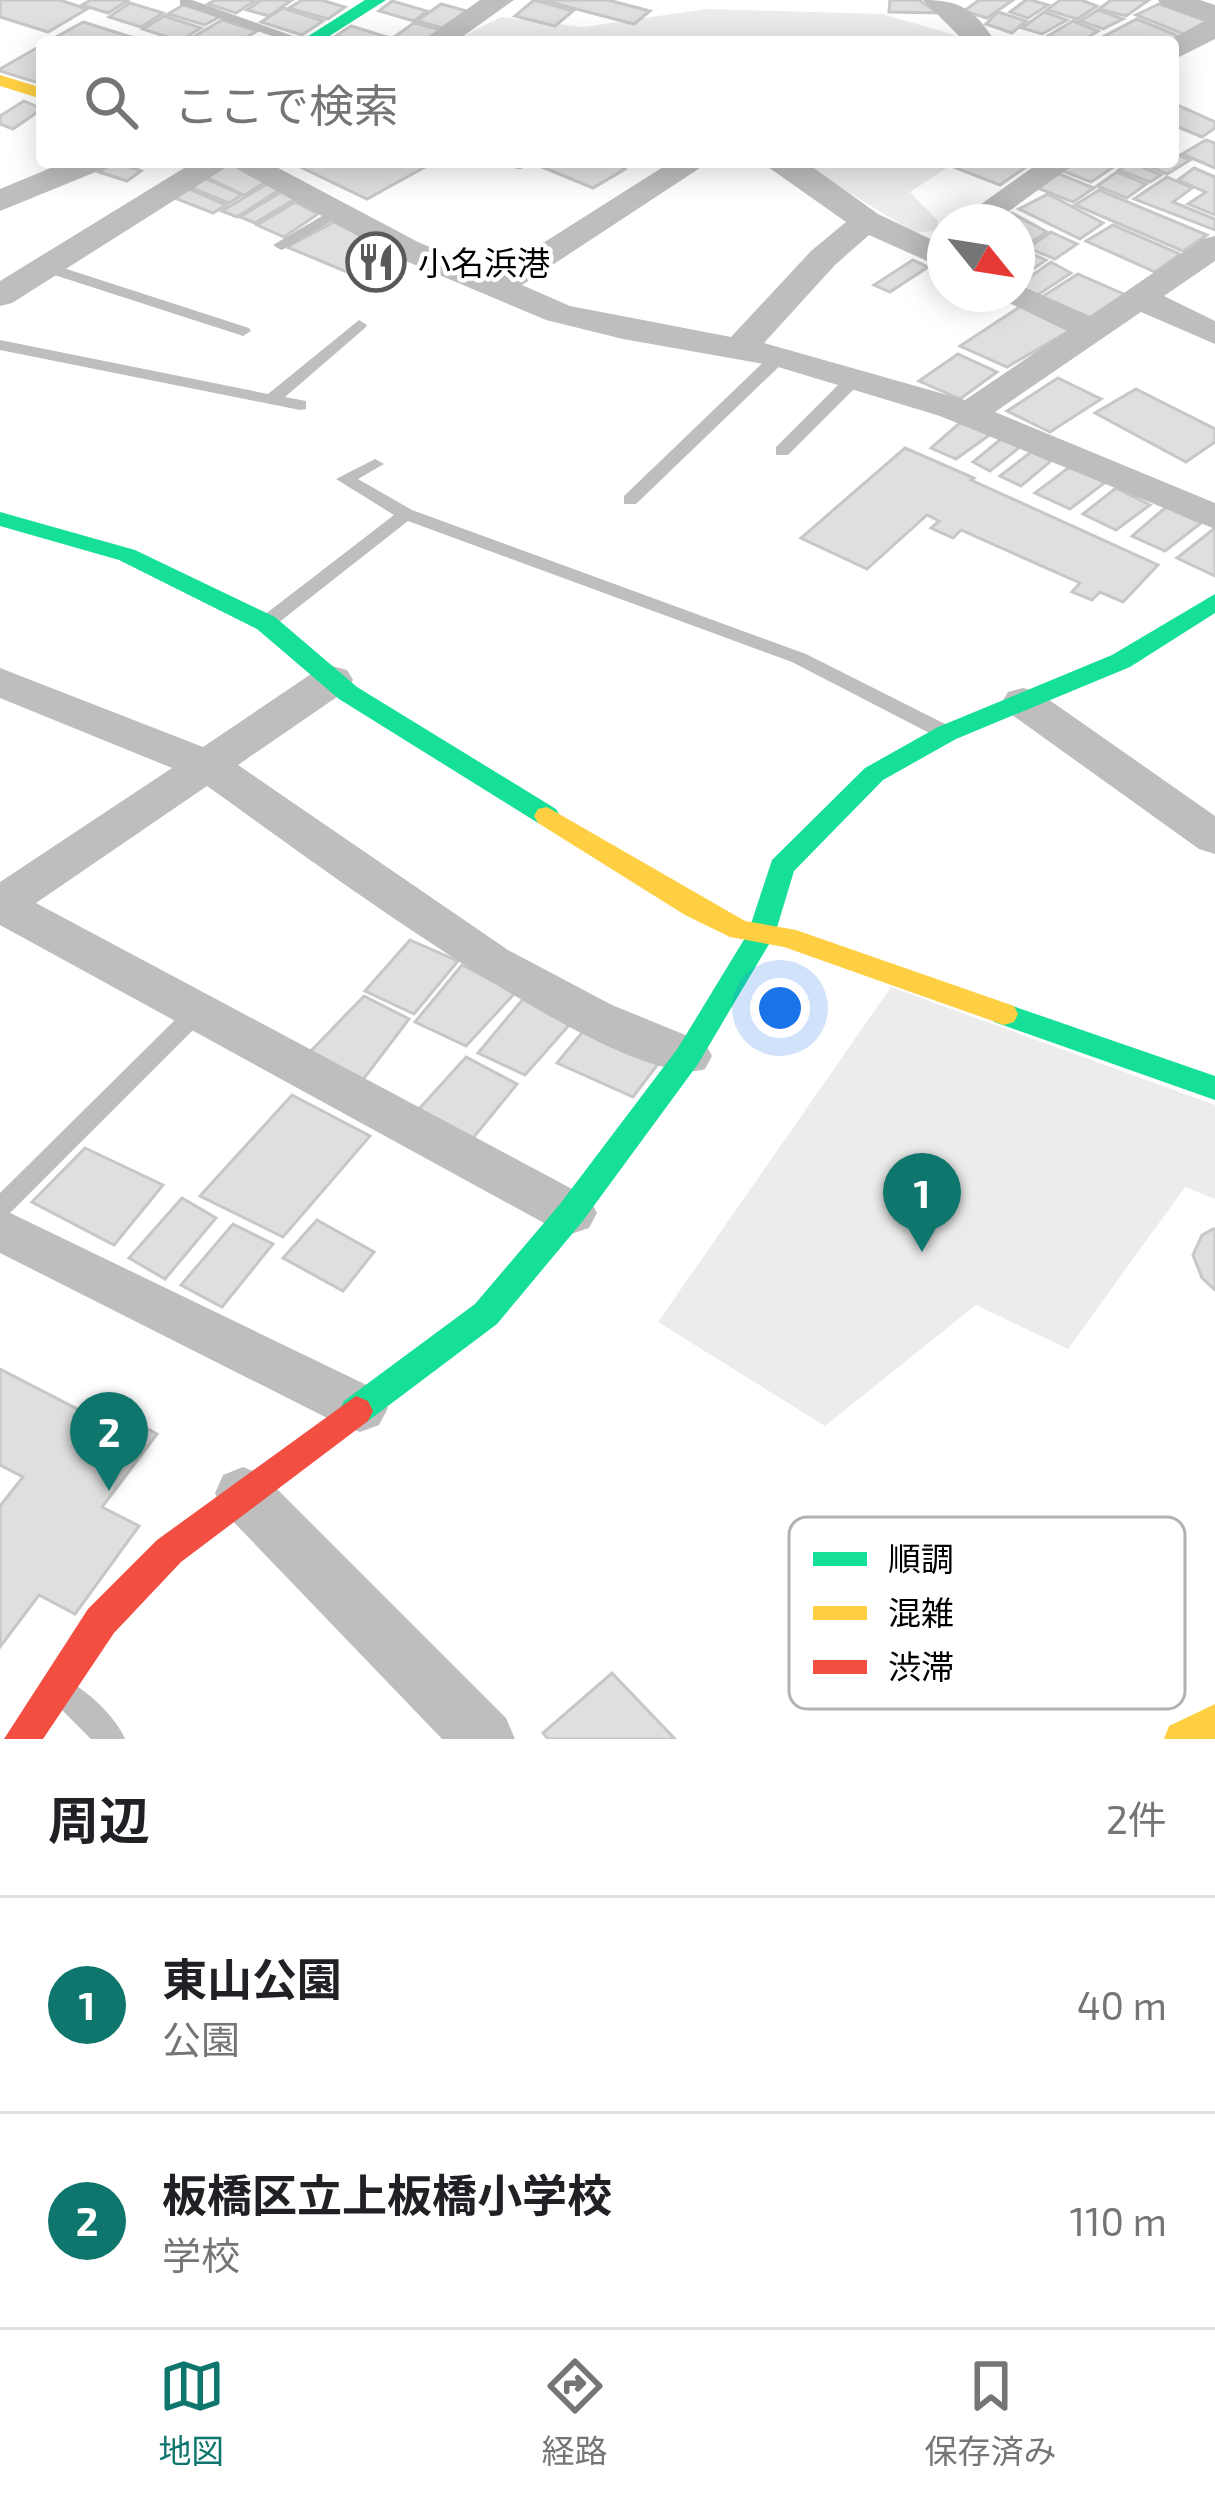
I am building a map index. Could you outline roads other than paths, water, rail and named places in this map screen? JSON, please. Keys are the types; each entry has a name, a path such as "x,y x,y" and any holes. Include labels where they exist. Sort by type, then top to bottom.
{"main road":[{"path":"315,36 377,0"},
{"path":"0,80 36,92"},
{"path":"0,519 127,555 266,623 332,680 695,908 740,930 786,937 1215,1088"},
{"path":"22,1739 114,1607 169,1551 486,1314 571,1213 688,1056 761,934 782,867 874,774 947,733 1121,661 1215,602"},
{"path":"1182,1739 1215,1722"}],"street":[{"path":"444,36 500,0"},
{"path":"937,0 976,36"},
{"path":"1172,0 1215,15"},
{"path":"1179,48 1215,27"},
{"path":"0,201 78,168"},
{"path":"0,296 207,168"},
{"path":"253,168 406,249 558,313 780,356 970,413 1215,517"},
{"path":"496,287 684,168"},
{"path":"791,168 866,221 927,245"},
{"path":"998,204 1051,168"},
{"path":"741,347 823,258 866,221"},
{"path":"970,413 1215,246"},
{"path":"1140,298 1215,334"},
{"path":"1035,303 1092,330"},
{"path":"332,680 0,905 571,1213"},
{"path":"0,682 209,766 491,962 596,1018 688,1056"},
{"path":"1023,702 1206,821"},
{"path":"0,1229 360,1408"},
{"path":"243,1493 484,1739"}],"lane":[{"path":"185,2 287,36"},
{"path":"281,245 337,212"},
{"path":"45,267 244,331"},
{"path":"272,399 359,325"},
{"path":"0,345 300,405"},
{"path":"630,500 780,356"},
{"path":"782,451 854,379"},
{"path":"375,464 345,478 406,514 799,658 947,733"},
{"path":"266,623 406,514"},
{"path":"0,1208 198,1011"},
{"path":"58,1686 111,1739"}],"place":[{"name":"小名浜港","path":"376,262"},
{"name":"東山公園","path":"922,1252"},
{"name":"板橋区立上板橋小学校","path":"109,1491"}]}
